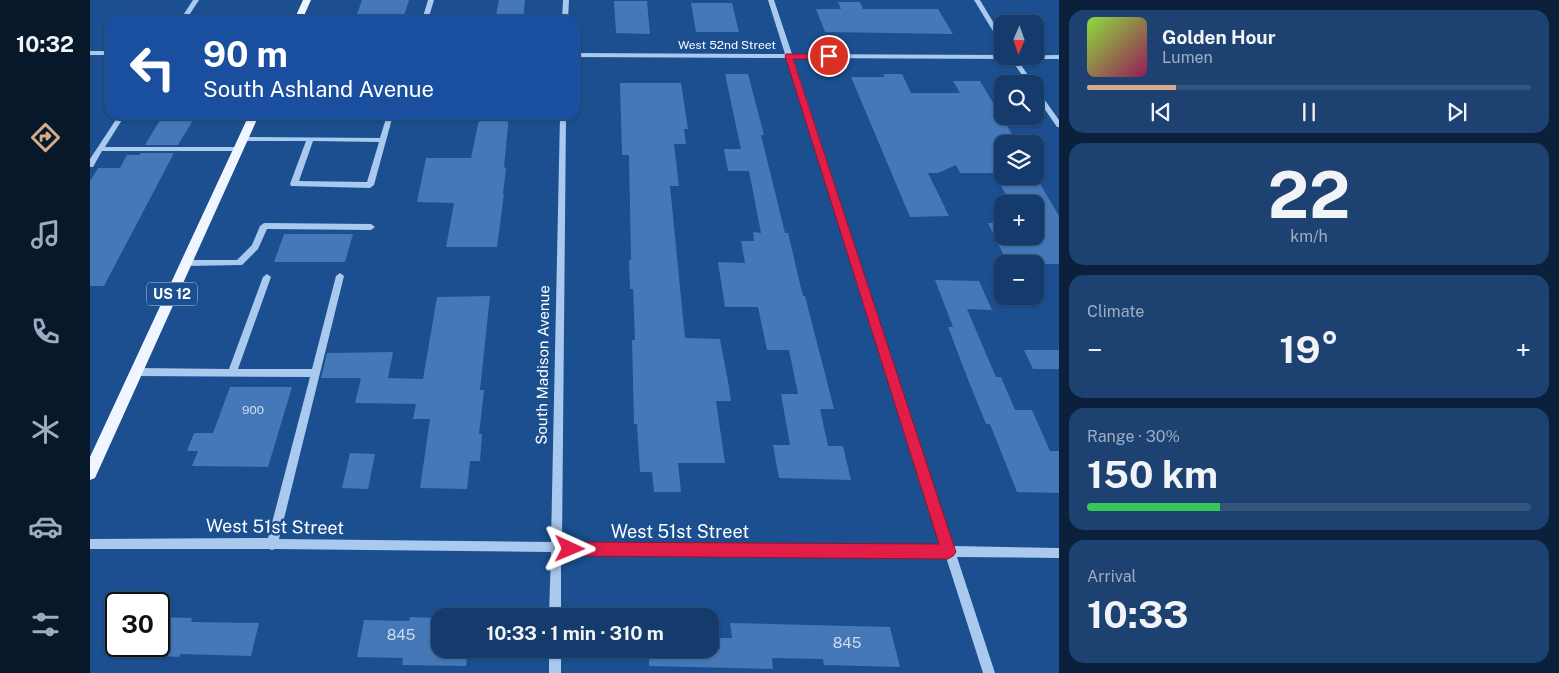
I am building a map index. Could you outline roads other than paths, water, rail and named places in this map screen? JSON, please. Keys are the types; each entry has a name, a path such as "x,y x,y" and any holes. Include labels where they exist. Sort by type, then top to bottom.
{"main road":[{"path":"300,15 307,0"},
{"name":"US 12","path":"90,473 252,120"}],"street":[{"path":"186,15 196,0"},
{"path":"426,15 431,0"},
{"path":"565,15 566,0"},
{"path":"771,0 948,552 989,673"},
{"path":"977,0 994,28"},
{"path":"90,53 105,53"},
{"name":"West 52nd Street","path":"580,55 994,57"},
{"name":"West 52nd Street","path":"1044,57 1059,57"},
{"path":"1044,103 1059,125"},
{"path":"90,164 119,120"},
{"path":"310,139 294,184 370,185 389,120"},
{"name":"South Madison Avenue","path":"555,608 563,120"},
{"path":"100,149 241,144 310,139 383,140"},
{"path":"186,263 239,263 256,247 264,226 370,227"},
{"path":"272,544 340,276"},
{"path":"232,373 267,277"},
{"path":"136,372 315,373"},
{"name":"West 51st Street","path":"90,544 272,544 556,549 1059,553"},
{"path":"554,673 555,658"}]}
